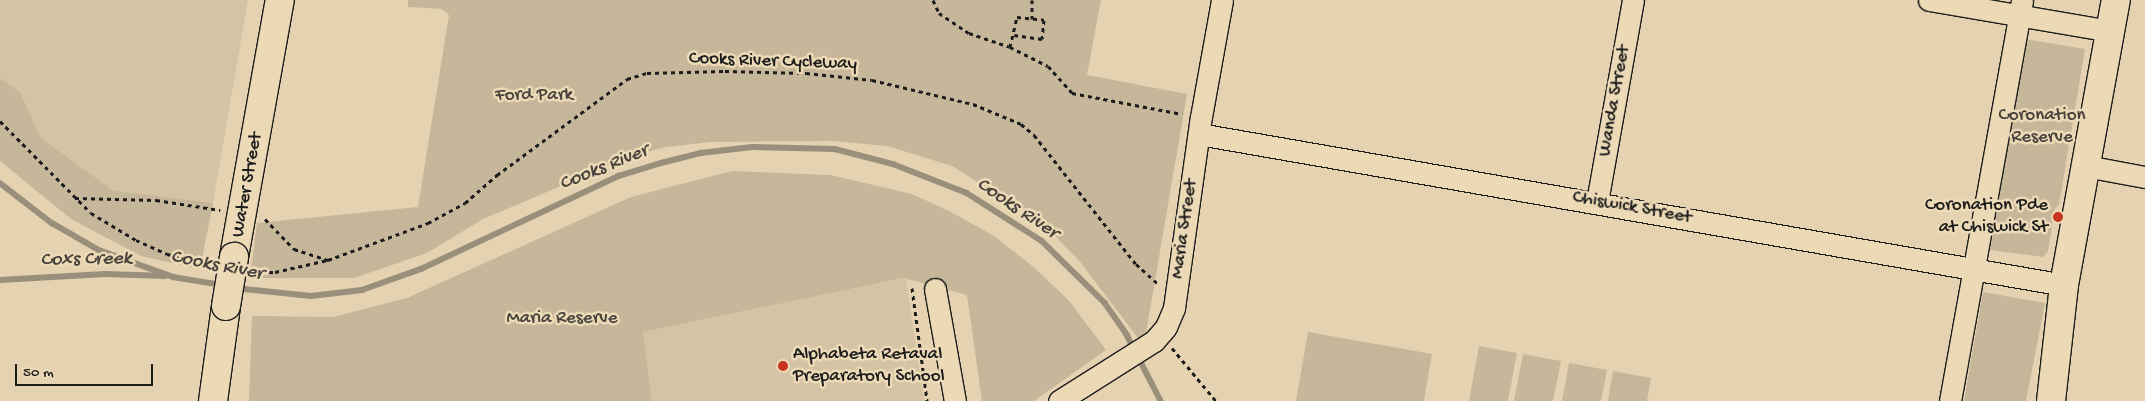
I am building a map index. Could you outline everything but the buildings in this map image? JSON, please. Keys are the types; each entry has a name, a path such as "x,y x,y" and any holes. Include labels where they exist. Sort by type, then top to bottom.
{"main road":[{"name":"Water Street","path":"213,401 226,306 280,0"},
{"path":"2051,401 2064,285 2116,0"},
{"path":"2035,401 2043,360 2064,285"}],"street":[{"name":"Maria Street","path":"1158,336 1174,308 1200,125 1222,0"},
{"name":"Wanda Street","path":"1597,202 1633,0"},
{"path":"1929,0 2021,8 2110,31"},
{"path":"1950,401 1972,269 2021,8"},
{"name":"Chiswick Street","path":"1200,125 1597,202 2064,285"},
{"path":"2086,166 2145,177"},
{"path":"935,289 955,401"},
{"path":"1059,401 1158,336"}],"path":[{"path":"933,0 939,12 969,33 1010,47 1048,66 1072,93 1200,125"},
{"path":"1032,0 1032,19"},
{"path":"1010,47 1018,17 1044,20 1042,39 1014,35"},
{"name":"Cooks River Cycleway","path":"0,121 74,198 91,213 136,240 167,254 275,272 328,260 428,223 465,203 497,175 627,79 672,72 806,73 872,80 973,104 1021,124 1040,142 1136,264 1159,285 1158,293"},
{"path":"74,198 156,200 223,210"},
{"path":"265,219 294,249 328,260"},
{"path":"912,288 928,401"},
{"path":"1158,336 1216,401"}],"shaded area":[{"path":"0,0 248,0 213,203 189,204 114,191 41,138 20,92 0,78"},
{"name":"Alphabeta Retaval Preparatory School","path":"906,278 924,401 652,401 643,332"}],"green space":[{"name":"Ford Park","path":"408,0 1101,0 1087,75 1187,94 1146,333 1138,338 1081,263 1044,224 952,166 887,146 833,141 711,142 666,147 634,155 483,219 427,253 354,278 250,278 257,223 418,207 449,15 442,9 408,7"},
{"name":"Coronation Reserve","path":"2025,39 2085,49 2059,205 2055,208 2048,251 2043,257 1990,250"},
{"path":"0,78 20,92 41,138 114,191 213,203 200,269 141,256 71,219 0,161"},
{"name":"Maria Reserve","path":"732,171 830,175 912,194 949,211 994,236 1036,269 1070,302 1106,350 1034,401 982,401 967,295 904,278 643,332 652,401 249,401 252,316 333,317 407,298 631,197"},
{"path":"1983,292 2045,303 2026,401 1964,401"},
{"path":"1308,332 1432,354 1424,401 1296,401"},
{"path":"1479,346 1517,353 1508,401 1469,401"},
{"path":"1523,354 1561,361 1553,401 1514,401"},
{"path":"1569,363 1607,370 1601,401 1562,401"},
{"path":"1613,371 1651,378 1647,401 1608,401"}],"waterway":[{"name":"Cooks River","path":"236,288 311,296 362,290 421,269 619,176 661,163 701,153 752,147 835,149 893,164 967,193 1042,241 1105,303 1127,335 1161,401"},
{"name":"Cooks River","path":"0,183 52,223 99,250 173,277 222,285"},
{"name":"Coxs Creek","path":"0,280 105,274 165,276"}],"place":[{"name":"Coronation Pde at Chiswick St","path":"2058,217"},
{"name":"Alphabeta Retaval Preparatory School","path":"783,366"}]}
